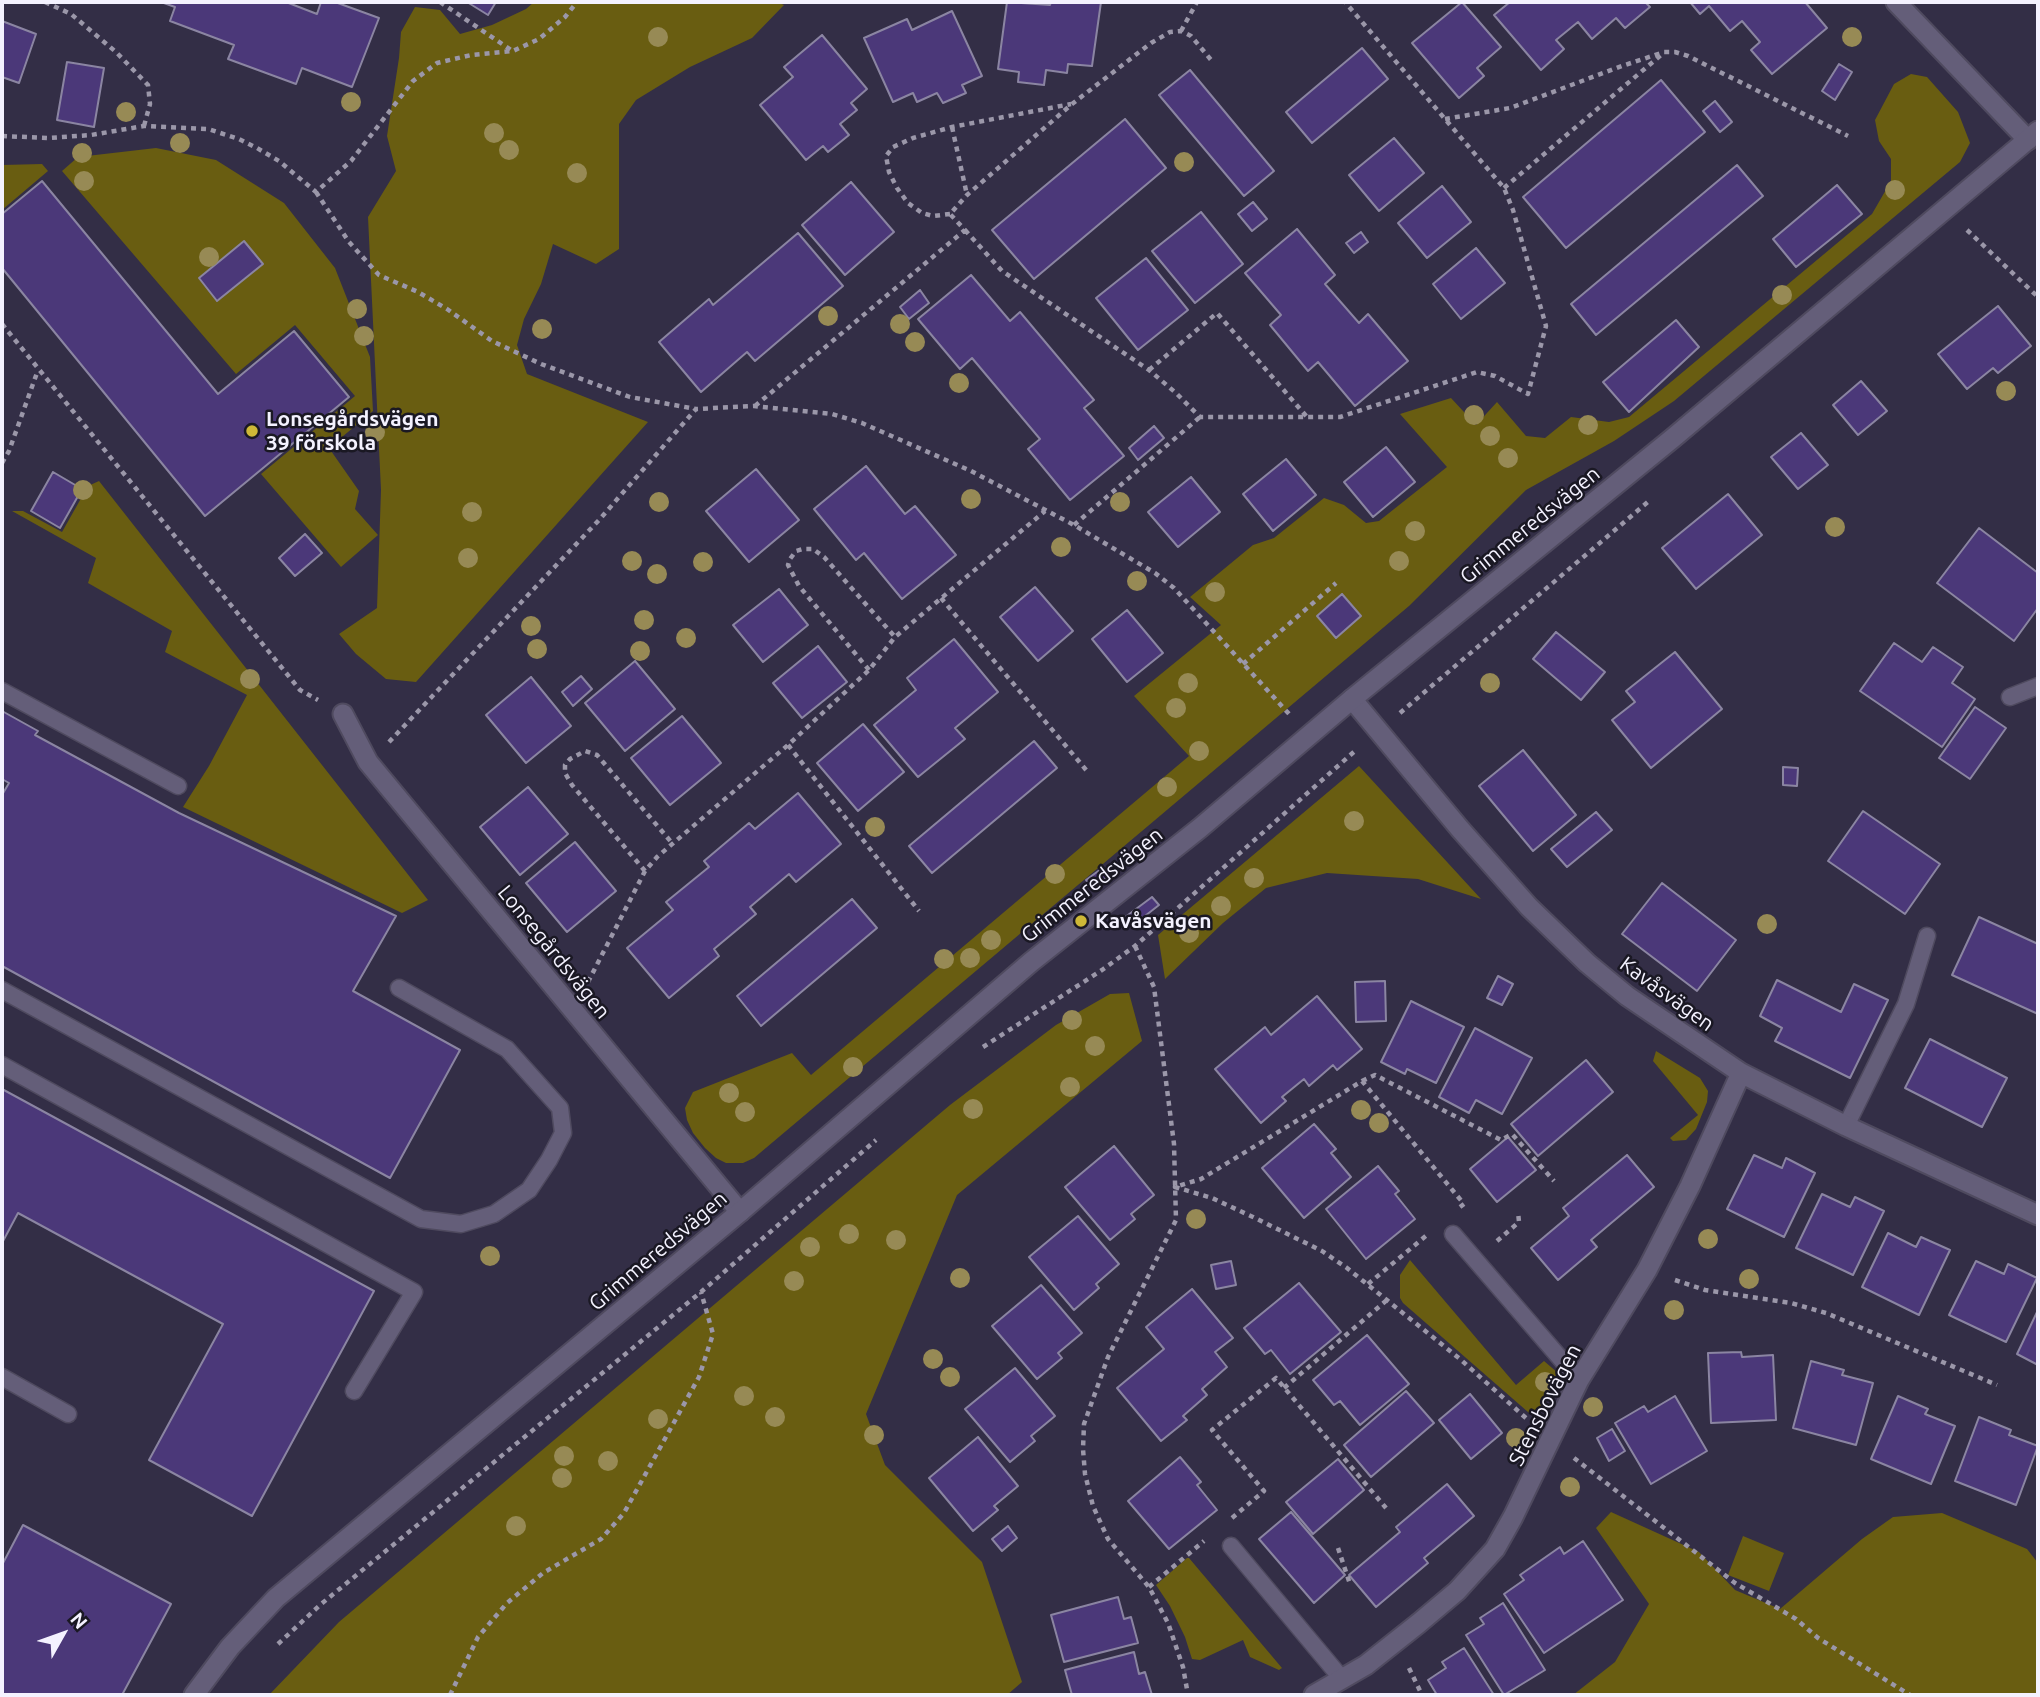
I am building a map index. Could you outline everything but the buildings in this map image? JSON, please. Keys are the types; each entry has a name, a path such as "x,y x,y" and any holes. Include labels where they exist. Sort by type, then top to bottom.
{"street":[{"path":"1896,2 2033,136"},
{"name":"Grimmeredsvägen","path":"194,1695 230,1647 276,1598 740,1212 1031,962 1200,828 1352,699 1673,438 2033,136"},
{"name":"Kavåsvägen","path":"1352,699 1529,907 1587,963 1627,996 1741,1073 1846,1126 2038,1215"},
{"name":"Lonsegårdsvägen","path":"343,714 368,762 740,1212"},
{"name":"Stensbovägen","path":"1314,1695 1366,1665 1419,1623 1473,1575 1495,1549 1579,1380 1647,1270 1690,1186 1741,1073"}],"lane":[{"path":"2010,697 2038,686"},
{"path":"2,691 178,786"},
{"path":"1846,1126 1906,1004 1927,936"},
{"path":"2,990 421,1219 461,1224 494,1214 529,1190 549,1160 563,1133 560,1108 507,1049 399,988"},
{"path":"2,1065 414,1292 354,1391"},
{"path":"1453,1234 1579,1380"},
{"path":"2,1377 68,1414"},
{"path":"1231,1546 1342,1679"}],"path":[{"path":"45,2 72,14 116,52 148,85 149,104 144,126"},
{"path":"440,2 513,51"},
{"path":"316,192 351,160 413,81 429,69 437,64 471,55 513,51 539,39 565,17 576,2"},
{"path":"1181,31 1197,2"},
{"path":"1074,525 1200,417 1340,417 1478,372 1495,376 1528,394 1546,326 1513,210 1504,188 1345,2"},
{"path":"1072,104 952,127 902,142 893,147 887,156 889,172 908,203 922,213 933,216 950,214 967,195 1072,104 1151,43 1170,33 1181,31 1191,36 1212,61"},
{"path":"1445,119 1510,108 1622,66 1664,52 1675,52 1848,136"},
{"path":"1504,188 1664,52"},
{"path":"2,136 49,138 91,135 144,126 208,129 239,139 279,161 316,192 349,242 379,275 418,292 492,341 541,364 630,397 696,409 754,406 832,414 862,423 971,471 1074,525 1156,573 1174,589 1309,736"},
{"path":"952,127 967,195"},
{"path":"950,214 1002,271 1149,370 1200,417"},
{"path":"754,406 965,230"},
{"path":"1966,230 2038,297"},
{"path":"1149,370 1217,313 1308,418"},
{"path":"2,324 300,690 343,714"},
{"path":"2,463 9,451 39,369"},
{"path":"368,762 419,712 599,520 696,409"},
{"path":"573,1011 645,871 672,843 788,746 869,670 895,637 1045,510"},
{"path":"869,670 799,586 788,565 796,551 813,549 824,556 895,637"},
{"path":"1243,664 1336,583"},
{"path":"941,598 1087,771"},
{"path":"788,746 919,911"},
{"path":"645,871 572,785 565,773 565,765 570,758 586,751 597,755 672,843"},
{"path":"982,1047 1135,946 1348,756"},
{"path":"1135,946 1154,987 1174,1144 1176,1220 1108,1357 1084,1424 1083,1450 1085,1474 1093,1506 1108,1539 1149,1587 1168,1623 1183,1667 1188,1695"},
{"path":"1175,1187 1201,1179 1375,1075 1501,1140 1512,1133 1554,1181"},
{"path":"1362,1081 1464,1204 1454,1213"},
{"path":"273,1649 320,1605 701,1292 878,1138"},
{"path":"1175,1187 1212,1198 1322,1251 1368,1284 1460,1359 1551,1441 1735,1583 1796,1619 1818,1639 1910,1695"},
{"path":"1514,1227 1519,1223 1518,1212"},
{"path":"1368,1284 1434,1229"},
{"path":"1647,1270 1705,1290 1791,1303 1826,1313 1997,1385"},
{"path":"450,1695 478,1637 508,1603 543,1573 601,1539 624,1513 699,1377 713,1334 701,1292"},
{"path":"1284,1388 1387,1300"},
{"path":"1226,1522 1264,1490 1212,1430 1276,1378 1386,1508"},
{"path":"1149,1587 1207,1538"},
{"path":"1338,1548 1350,1584"}],"shaded area":[{"path":"534,2 777,2 784,5 752,38 690,67 636,100 619,124 619,249 596,264 553,244 541,284 524,319 517,345 527,374 648,422 416,682 386,679 356,654 339,634 377,608 381,490 368,217 396,171 387,136 401,32 415,7 440,10 460,34 492,25 526,9"},
{"path":"1911,74 1927,77 1958,112 1970,143 1960,162 1674,401 1614,441 1526,490 1409,606 754,1158 743,1163 726,1163 705,1148 687,1120 685,1108 693,1092 792,1053 811,1075 1189,756 1134,696 1221,625 1190,597 1253,545 1274,538 1324,498 1344,505 1366,523 1379,521 1447,467 1400,414 1451,398 1476,425 1497,402 1526,436 1545,438 1571,417 1609,422 1629,417 1872,214 1891,181 1891,159 1879,141 1875,120 1894,84"},
{"path":"156,148 216,160 284,203 335,268 370,357 373,411 329,448 359,491 355,509 378,535 341,567 261,474 355,396 295,325 236,374 62,171 78,157"},
{"path":"42,164 48,171 2,210 2,165"},
{"path":"99,481 428,900 402,913 183,807 209,766 247,695 165,652 172,631 88,583 96,558 12,511 23,511 62,532 88,486"},
{"path":"1359,766 1481,899 1418,879 1327,873 1266,888 1223,923 1165,979 1158,935"},
{"path":"1129,993 1142,1041 957,1195 866,1414 885,1465 982,1562 1022,1682 1007,1695 269,1695 339,1622 950,1105 1056,1025 1110,994"},
{"path":"1656,1051 1700,1078 1708,1091 1707,1102 1696,1129 1686,1140 1673,1141 1670,1138 1698,1115 1653,1061"},
{"path":"1410,1260 1516,1385 1544,1361 1558,1373 1536,1419 1403,1303 1400,1298 1400,1275"},
{"path":"1611,1512 1699,1552 1735,1590 1780,1609 1862,1539 1893,1517 1942,1513 2027,1549 2038,1563 2038,1695 1573,1695 1615,1662 1649,1604 1596,1528"},
{"path":"1743,1536 1784,1553 1769,1591 1728,1575"},
{"path":"1187,1558 1282,1668 1279,1670 1250,1657 1243,1640 1200,1660 1192,1659 1170,1606 1156,1585"}],"place":[{"name":"Lonsegårdsvägen 39 förskola","path":"252,431"},
{"name":"Kavåsvägen","path":"1081,921"}]}
